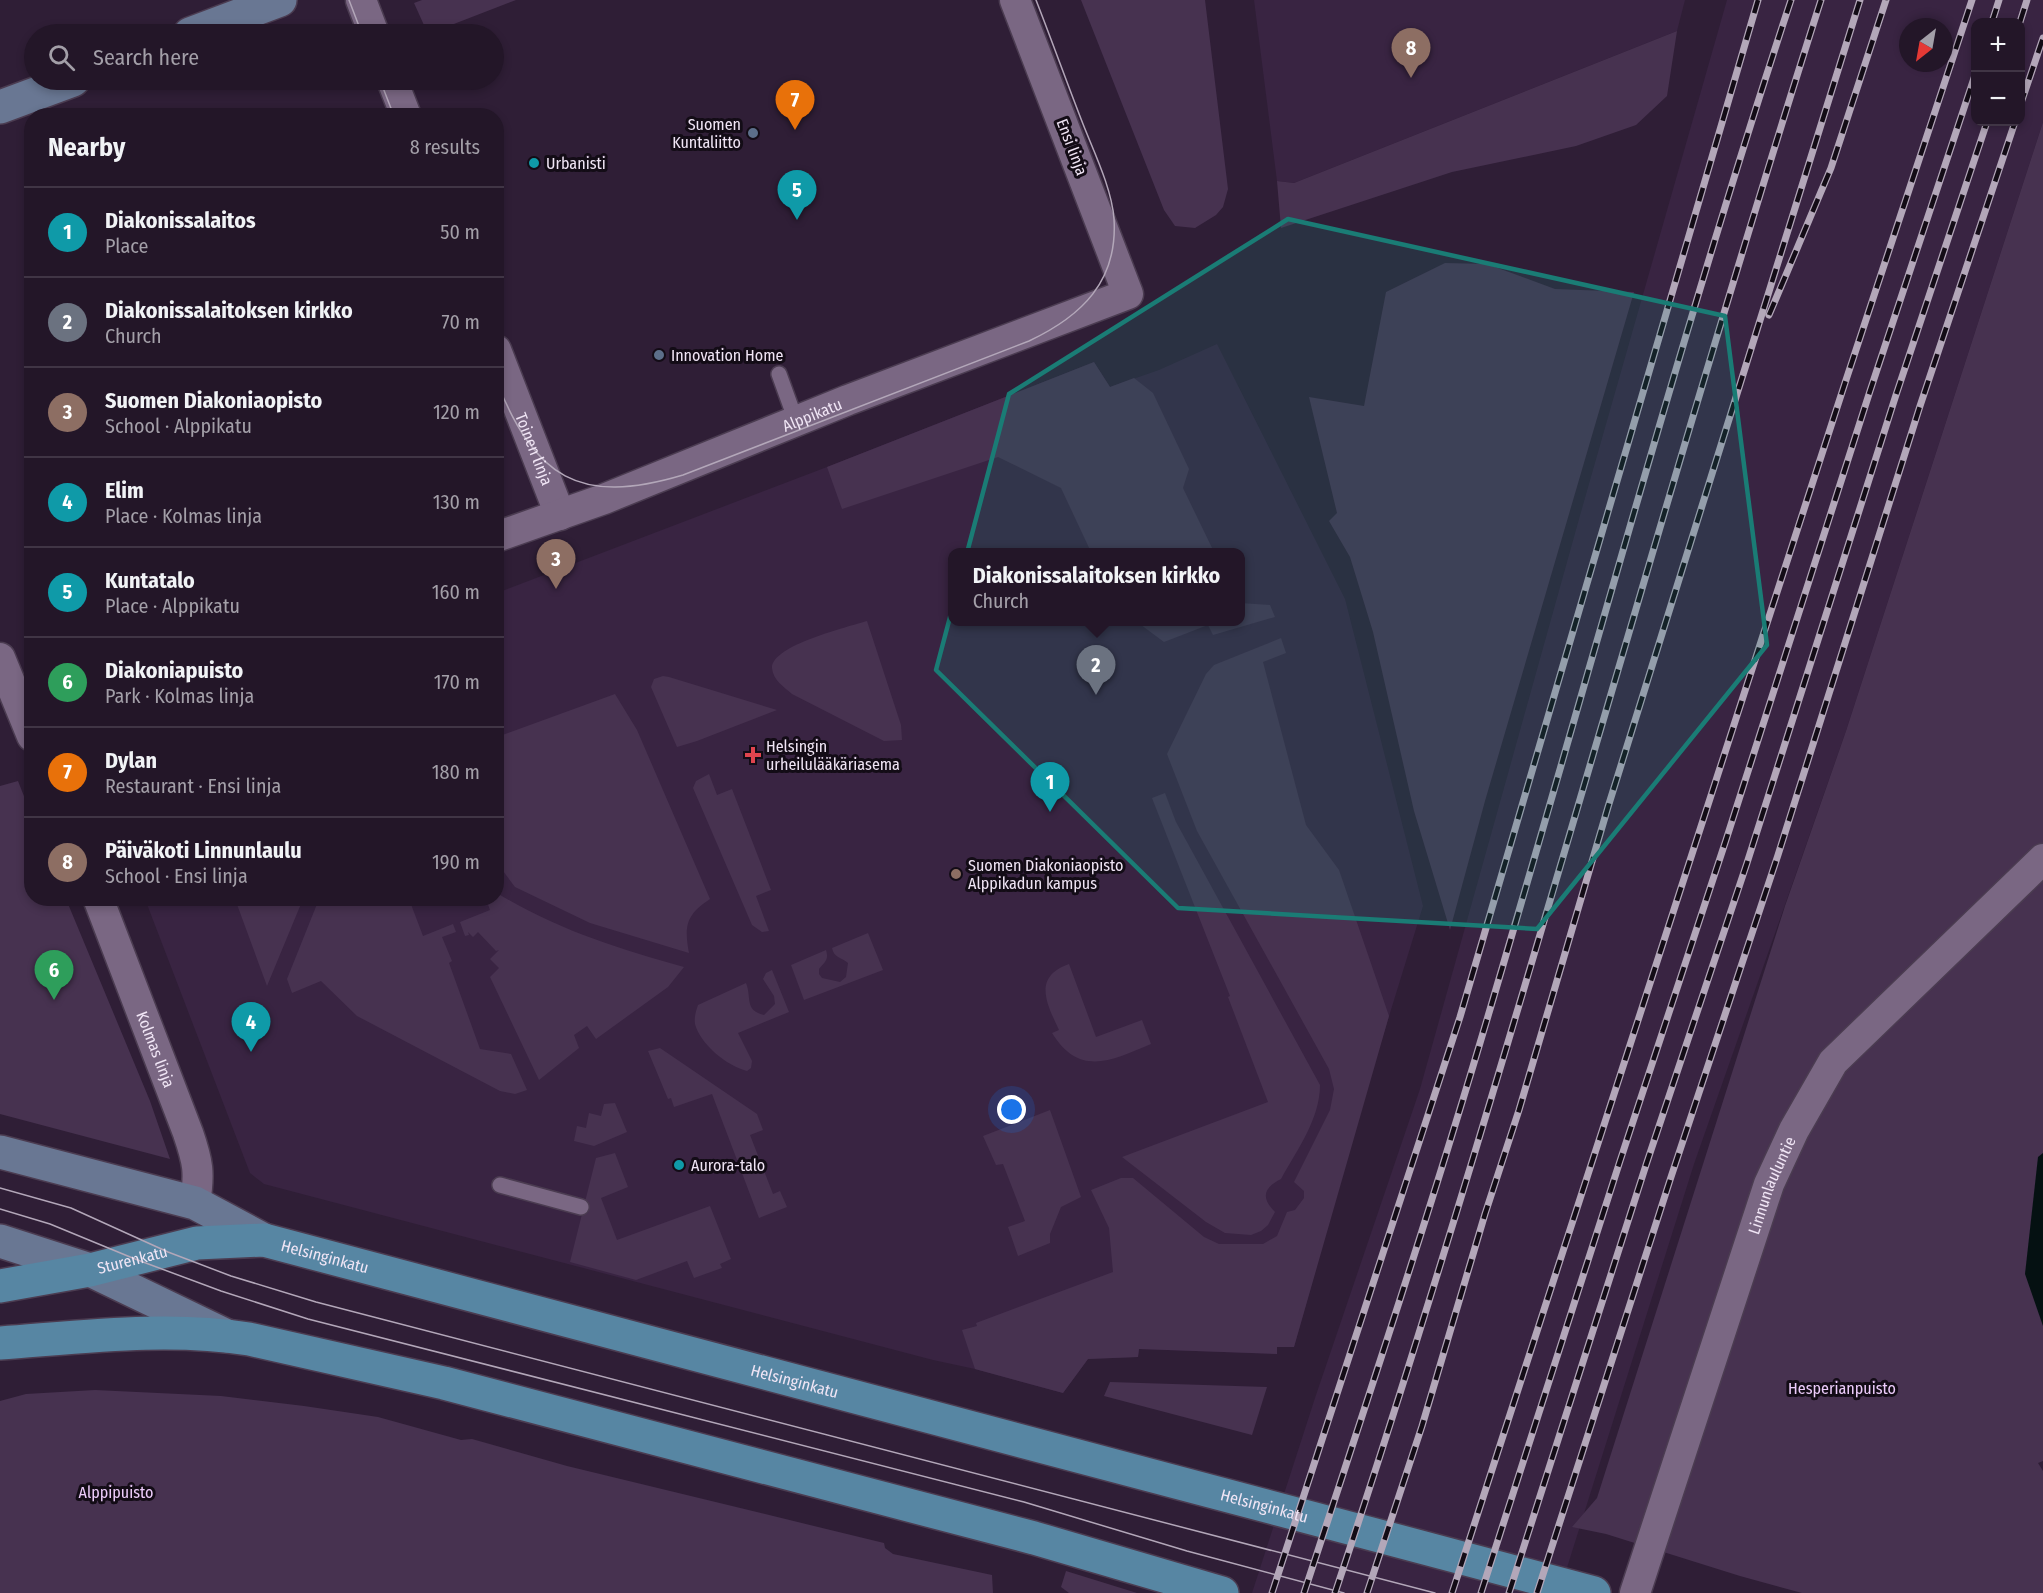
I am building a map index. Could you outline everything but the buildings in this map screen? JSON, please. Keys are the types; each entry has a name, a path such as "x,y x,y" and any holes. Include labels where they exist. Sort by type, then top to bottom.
{"main road":[{"path":"216,24 280,0"},
{"path":"0,107 46,90"},
{"name":"Helsinginkatu","path":"0,1152 195,1203 264,1240 1594,1593"},
{"name":"Sturenkatu","path":"0,1286 90,1270 197,1243 264,1240"},
{"path":"0,1241 90,1270 227,1335"},
{"path":"0,1342 156,1332 227,1335 444,1383 1035,1538 1222,1593"}],"street":[{"path":"361,0 370,24"},
{"name":"Ensi linja","path":"1015,0 1128,294"},
{"path":"396,90 403,108"},
{"name":"Alppikatu","path":"504,534 604,500 796,421 1128,294"},
{"name":"Toinen linja","path":"504,372 560,515"},
{"path":"0,658 21,722"},
{"name":"Linnunlauluntie","path":"1635,1593 1769,1184 1794,1130 1833,1062 2043,859"},
{"name":"Kolmas linja","path":"101,906 196,1156 199,1180 195,1203"}],"lane":[{"path":"779,374 796,421"},
{"path":"500,1185 581,1207"}],"highlighted area":[{"path":"1288,219 1725,316 1767,645 1537,929 1178,908 936,670 1009,394"}],"shaded area":[{"path":"1254,0 1685,0 1677,31 1294,183 1277,181"},
{"path":"1727,0 2043,0 2043,122 1846,731 1694,1164 1559,1593 1252,1593 1315,1398 1420,1089"},
{"name":"Suomen Diakoniaopisto Alppikadun kampus","path":"1217,344 1345,599 1423,906 1366,1091 1294,1347 1277,1347 1277,1354 1139,1349 1138,1357 1088,1359 1063,1393 264,1184 250,1173 148,906 504,906 504,590 1094,362 1110,387 1159,370"},
{"path":"2043,1153 2043,1326 2025,1274 2038,1157"}],"green space":[{"path":"422,0 516,0 454,24 423,24 414,3"},
{"path":"1081,0 1205,0 1228,189 1223,207 1216,215 1195,228 1175,226 1164,210"},
{"path":"1677,31 1667,96 1636,125 1576,146 1452,172 1281,228 1277,181 1294,183"},
{"name":"Hesperianpuisto","path":"2043,122 2043,1461 2038,1463 2043,1471 2043,1593 1802,1593 1606,1534 1572,1527 1597,1498 1785,906 1846,731"},
{"path":"1445,263 1487,264 1555,289 1634,292 1485,801 1450,930 1414,811 1373,632 1350,557 1329,521 1337,513 1309,397 1364,406 1386,292"},
{"path":"1094,362 1110,387 1134,378 1153,393 1189,469 1183,488 1212,548 1089,548 1061,488 998,457 842,509 827,467"},
{"path":"1245,603 1270,605 1275,617 1245,626"},
{"path":"867,621 901,725 902,740 884,741 792,694 774,676 772,668 775,660 784,652 812,638"},
{"path":"1142,626 1205,626 1164,642"},
{"path":"1208,626 1244,626 1213,635"},
{"path":"1281,638 1286,653 1263,662 1306,825 1339,870 1389,1016 1294,1347 1277,1347 1277,1354 1139,1349 1138,1357 1088,1359 1063,1393 975,1369 962,1330 1113,1272 1109,1228 1091,1190 1121,1178 1133,1178 1204,1237 1219,1244 1263,1244 1277,1236 1287,1212 1295,1210 1304,1198 1304,1191 1294,1182 1330,1110 1334,1089 1329,1069 1197,831 1167,754 1206,674 1214,665"},
{"path":"663,676 777,710 677,747 651,687 654,679"},
{"path":"615,694 637,730 710,899 691,916 687,928 689,953 590,923 515,887 504,872 504,734"},
{"path":"709,774 717,795 732,789 771,890 756,896 769,931 762,932 752,925 693,788 696,781"},
{"path":"18,781 24,796 24,906 69,906 150,1101 170,1159 0,1114 0,786"},
{"path":"1165,793 1176,822 1320,1085 1312,1122 1281,1179 1270,1186 1266,1194 1270,1207 1275,1212 1268,1225 1251,1235 1225,1233 1206,1222 1122,1157 1268,1102 1228,997 1230,996 1152,798"},
{"path":"504,897 588,937 684,967 668,987 596,1039 587,1026 574,1035 579,1048 539,1080 490,977 499,968 490,959 499,950 496,951 478,932 473,937 468,932 469,935 465,936 460,922 490,910 489,906 504,906"},
{"path":"238,906 300,906 267,986"},
{"path":"316,906 412,906 423,936 453,924 456,932 442,937 480,1049 511,1054 527,1090 515,1094 500,1091 357,1016 321,981 292,993 287,979"},
{"path":"868,933 883,970 804,1000 791,965 826,950 827,959 819,969 819,974 822,978 840,982 846,977 848,963 836,956 832,948"},
{"path":"1069,964 1096,1037 1142,1020 1151,1044 1123,1055 1097,1061 1074,1056 1063,1047 1052,1033 1059,1030 1047,1001 1046,984 1050,976"},
{"path":"772,970 789,1012 738,1033 752,1061 751,1068 747,1071 723,1059 708,1046 695,1024 696,1012 698,1005 746,983 751,1007 764,1015 775,1004 774,996 763,979 766,973"},
{"path":"660,1048 757,1114 763,1130 750,1135 773,1194 780,1191 787,1207 759,1218 712,1094 674,1107 671,1098 668,1099 648,1051"},
{"path":"615,1103 627,1132 594,1146 574,1141 577,1126 586,1128 589,1113 601,1116 604,1104"},
{"path":"1050,1110 1081,1197 1061,1207 1050,1234 1050,1243 1018,1256 1008,1227 1025,1221 1003,1164 996,1165 983,1136"},
{"path":"615,1153 628,1187 601,1198 617,1240 710,1206 731,1259 720,1264 722,1268 694,1278 687,1261 636,1280 570,1262 596,1158"},
{"path":"1110,1382 1267,1387 1252,1435 1104,1396"},
{"name":"Alppipuisto","path":"95,1390 221,1396 378,1417 461,1440 472,1439 567,1466 884,1543 885,1548 893,1554 992,1575 993,1593 0,1593 0,1401 26,1394"},
{"path":"1066,1571 1137,1593 1069,1593 1061,1587"}],"tram line":[{"path":"349,0 358,24"},
{"path":"504,398 527,441 545,461 565,476 588,484 615,487 647,484 683,475 1029,341 1065,320 1093,294 1103,278 1110,261 1114,241 1113,207 1102,171 1036,0"},
{"path":"384,90 391,108"},
{"path":"0,1188 71,1208 168,1252 231,1276 316,1302 1435,1593"},
{"path":"0,1209 50,1224 221,1291 308,1319 1024,1502 1187,1551 1344,1593"}],"railway":[{"path":"1272,1593 1460,1017 1758,0"},
{"path":"1304,1593 1459,1112 1670,390 1791,0"},
{"path":"1335,1593 1522,997 1699,398 1821,0"},
{"path":"1367,1593 1422,1426 1485,1214 1519,1110 1608,807 1860,0"},
{"path":"1769,315 1831,168 1886,0"},
{"path":"1452,1593 1845,383 1972,0"},
{"path":"1993,18 1999,0"},
{"path":"2021,18 2027,0"},
{"path":"2025,91 2043,38"},
{"path":"1481,1593 1870,391 1971,87"},
{"path":"1509,1593 1646,1165 1747,863 1895,398 1986,126"},
{"path":"1537,1593 1778,855 1920,406 2014,126"}],"place":[{"name":"Päiväkoti Linnunlaulu","path":"1411,78"},
{"name":"Dylan","path":"795,130"},
{"name":"Suomen Kuntaliitto","path":"753,133"},
{"name":"Urbanisti","path":"534,163"},
{"name":"Kuntatalo","path":"797,220"},
{"name":"Innovation Home","path":"659,355"},
{"name":"Suomen Diakoniaopisto","path":"556,589"},
{"name":"Diakonissalaitoksen kirkko","path":"1096,695"},
{"name":"Helsingin urheilulääkäriasema","path":"753,755"},
{"name":"Diakonissalaitos","path":"1050,812"},
{"name":"Suomen Diakoniaopisto Alppikadun kampus","path":"956,874"},
{"name":"Diakoniapuisto","path":"54,1000"},
{"name":"Elim","path":"251,1052"},
{"name":"Aurora-talo","path":"679,1165"}]}
